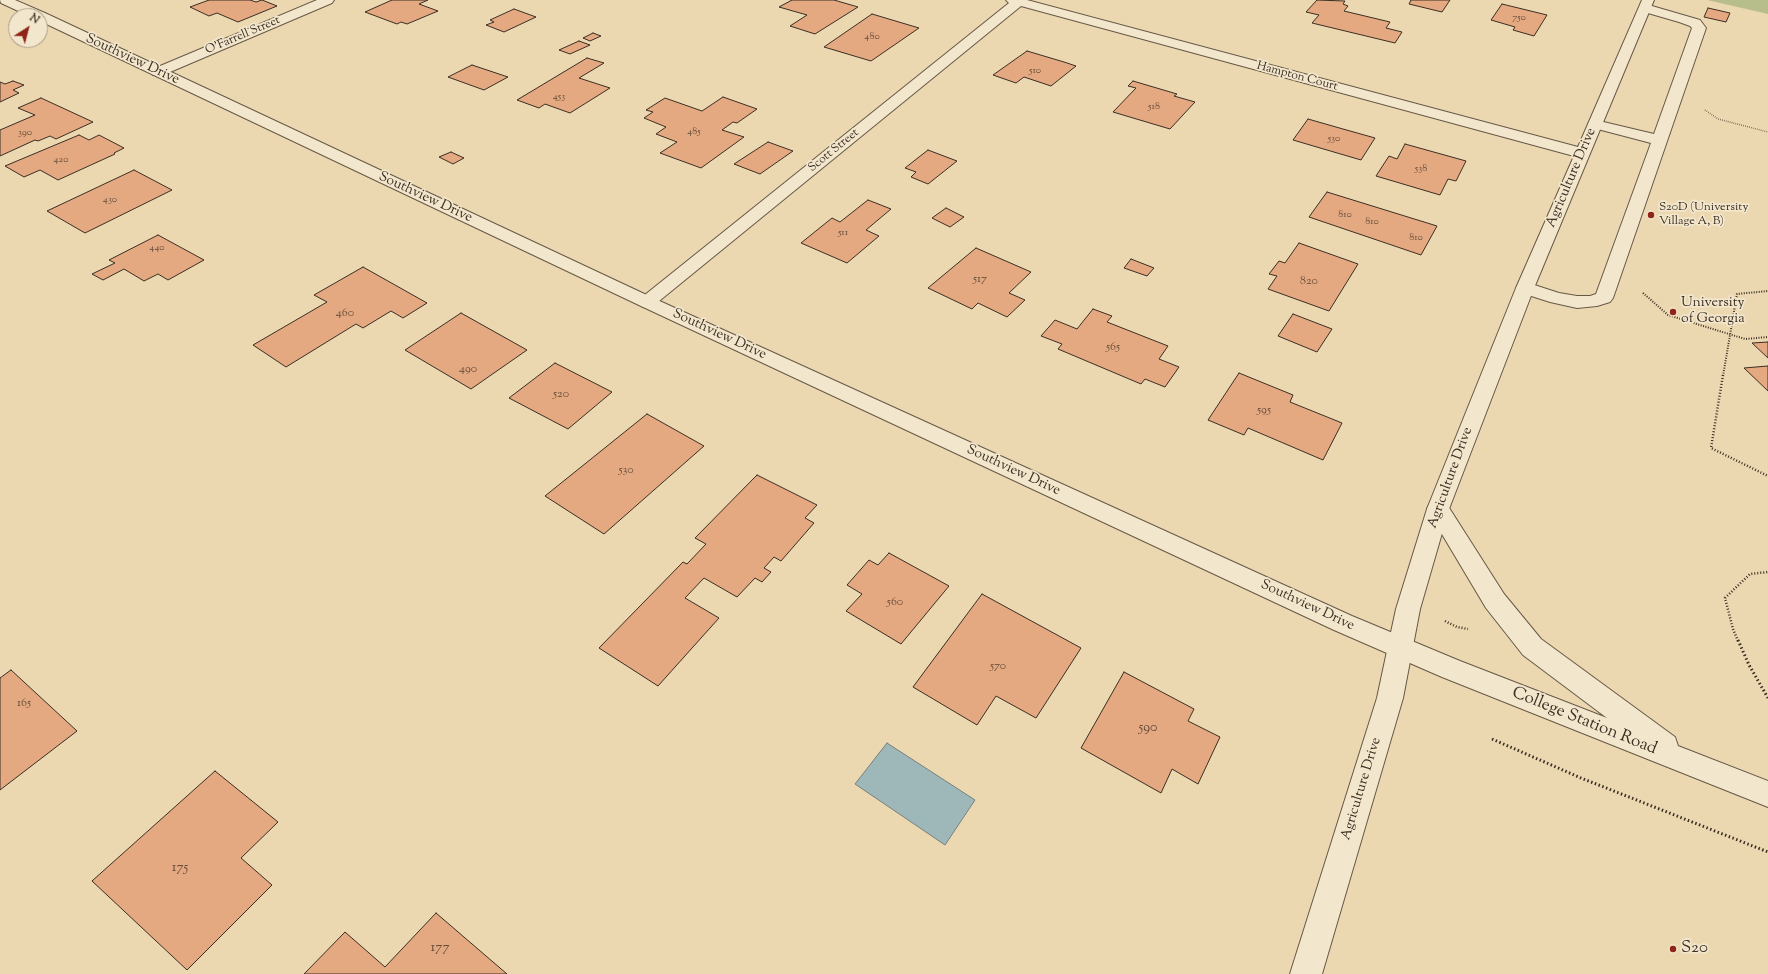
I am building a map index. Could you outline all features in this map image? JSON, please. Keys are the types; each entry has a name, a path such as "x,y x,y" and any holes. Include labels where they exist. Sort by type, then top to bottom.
{"street":[{"name":"Southview Drive","path":"5,0 22,8"},
{"name":"O'Farrell Street","path":"158,72 328,0"},
{"name":"Hampton Court","path":"1017,1 1582,153"},
{"name":"Scott Street","path":"647,302 1017,1"},
{"name":"Agriculture Drive","path":"1306,974 1390,698 1408,609 1438,509 1525,288 1646,4"},
{"path":"1525,288 1567,301 1585,302 1597,301 1604,298 1699,28 1695,23 1646,4"},
{"name":"Southview Drive","path":"48,20 647,302 1400,648"},
{"path":"1595,124 1659,140"},
{"path":"1438,509 1495,601 1532,646 1688,763"},
{"name":"College Station Road","path":"1400,648 1768,794"}],"path":[{"path":"1718,119 1768,132"},
{"path":"1615,267 1668,315 1745,339 1768,337"},
{"path":"1768,291 1737,294 1711,448 1768,476"},
{"path":"1768,572 1750,574 1725,598 1733,630 1749,665 1768,698"},
{"path":"1440,620 1457,627 1472,629"},
{"path":"1492,739 1581,778 1768,852"}],"green space":[{"path":"1707,0 1768,0 1768,14"}],"water":[{"path":"887,743 975,800 945,845 855,784"}],"building":[{"path":"209,0 250,0 256,2 262,0 277,6 238,22 217,13 209,16 190,7"},
{"path":"392,0 428,0 419,4 438,11 407,24 401,22 397,24 365,12"},
{"path":"792,0 834,0 858,7 815,34 790,26 807,15 779,7"},
{"path":"1317,0 1345,1 1343,4 1348,6 1344,11 1390,22 1386,28 1402,32 1395,43 1312,23 1319,15 1306,12"},
{"path":"1411,0 1450,0 1442,12 1409,4"},
{"path":"1502,4 1547,15 1534,36 1513,30 1515,27 1491,20"},
{"path":"1708,8 1730,13 1726,22 1704,17"},
{"path":"514,9 536,17 504,32 486,25 494,22 490,20"},
{"path":"872,14 919,28 871,61 824,47"},
{"path":"593,33 601,36 590,41 583,38"},
{"path":"579,41 590,45 570,54 559,50"},
{"path":"1027,51 1076,66 1051,86 1024,77 1016,83 993,75"},
{"path":"587,58 604,63 579,78 610,88 570,113 545,104 539,108 517,100"},
{"path":"472,65 508,77 484,90 448,77"},
{"path":"13,81 24,85 13,90 19,93 0,102 0,82 5,84"},
{"path":"1133,81 1177,94 1174,96 1195,102 1170,129 1113,112 1136,88 1128,86"},
{"path":"723,97 757,109 737,123 733,122 722,130 744,137 701,168 660,153 677,142 656,134 666,127 644,118 653,112 646,110 665,98 702,111"},
{"path":"41,98 93,122 56,139 50,136 38,141 35,140 0,156 0,130 35,115 18,108"},
{"path":"1308,119 1375,138 1361,160 1293,140"},
{"path":"79,135 89,140 99,135 124,148 114,153 115,154 58,180 40,170 24,177 5,166"},
{"path":"768,142 793,151 760,174 734,164"},
{"path":"1405,144 1466,161 1456,181 1448,179 1440,195 1376,176 1389,156 1397,159"},
{"path":"928,150 957,161 928,184 911,177 916,172 905,168"},
{"path":"451,152 464,158 453,164 439,157"},
{"path":"134,170 172,190 85,233 47,211"},
{"path":"1327,192 1437,226 1421,255 1309,217"},
{"path":"868,200 891,209 866,230 879,236 847,263 801,243 832,218 840,222"},
{"path":"946,208 964,217 950,227 932,218"},
{"path":"158,235 204,260 168,280 158,274 144,281 124,269 103,280 92,274 115,263 109,260"},
{"path":"1299,243 1358,264 1329,311 1268,289 1277,276 1269,274 1279,261 1285,263"},
{"path":"976,248 1031,272 1009,293 1025,300 1007,317 978,303 972,309 928,288"},
{"path":"1131,259 1154,268 1147,276 1124,268"},
{"path":"363,267 427,303 403,318 391,311 363,328 356,324 286,367 253,345 327,302 314,295"},
{"path":"1093,309 1112,316 1107,322 1168,346 1159,359 1179,367 1165,387 1145,379 1141,384 1058,349 1062,344 1041,336 1055,320 1077,329"},
{"path":"461,313 527,350 471,389 405,350"},
{"path":"1293,314 1332,329 1317,352 1278,336"},
{"path":"1768,342 1768,358 1752,343"},
{"path":"555,363 612,392 568,429 509,398"},
{"path":"1768,366 1768,391 1744,368"},
{"path":"1239,373 1293,395 1290,402 1342,423 1323,460 1248,428 1244,435 1208,420"},
{"path":"647,414 704,446 604,534 545,496"},
{"path":"757,475 817,505 805,518 814,523 781,561 774,557 764,568 771,572 762,582 755,578 737,597 704,578 685,598 719,618 658,686 599,648 683,562 687,564 706,544 695,538"},
{"path":"889,553 949,586 901,644 846,611 862,594 847,585 869,560 878,565"},
{"path":"982,594 1081,648 1036,718 996,696 977,725 913,687"},
{"path":"11,670 77,731 0,790 0,678"},
{"path":"1124,672 1194,709 1188,721 1220,737 1198,784 1172,769 1161,793 1081,748"},
{"path":"215,771 278,822 241,858 272,885 187,970 92,881"},
{"path":"436,913 507,974 304,974 345,932 385,967"}],"place":[{"name":"S20D (University Village A, B)","path":"1651,215"},
{"name":"University of Georgia","path":"1673,312"},
{"name":"S20","path":"1673,949"}]}
